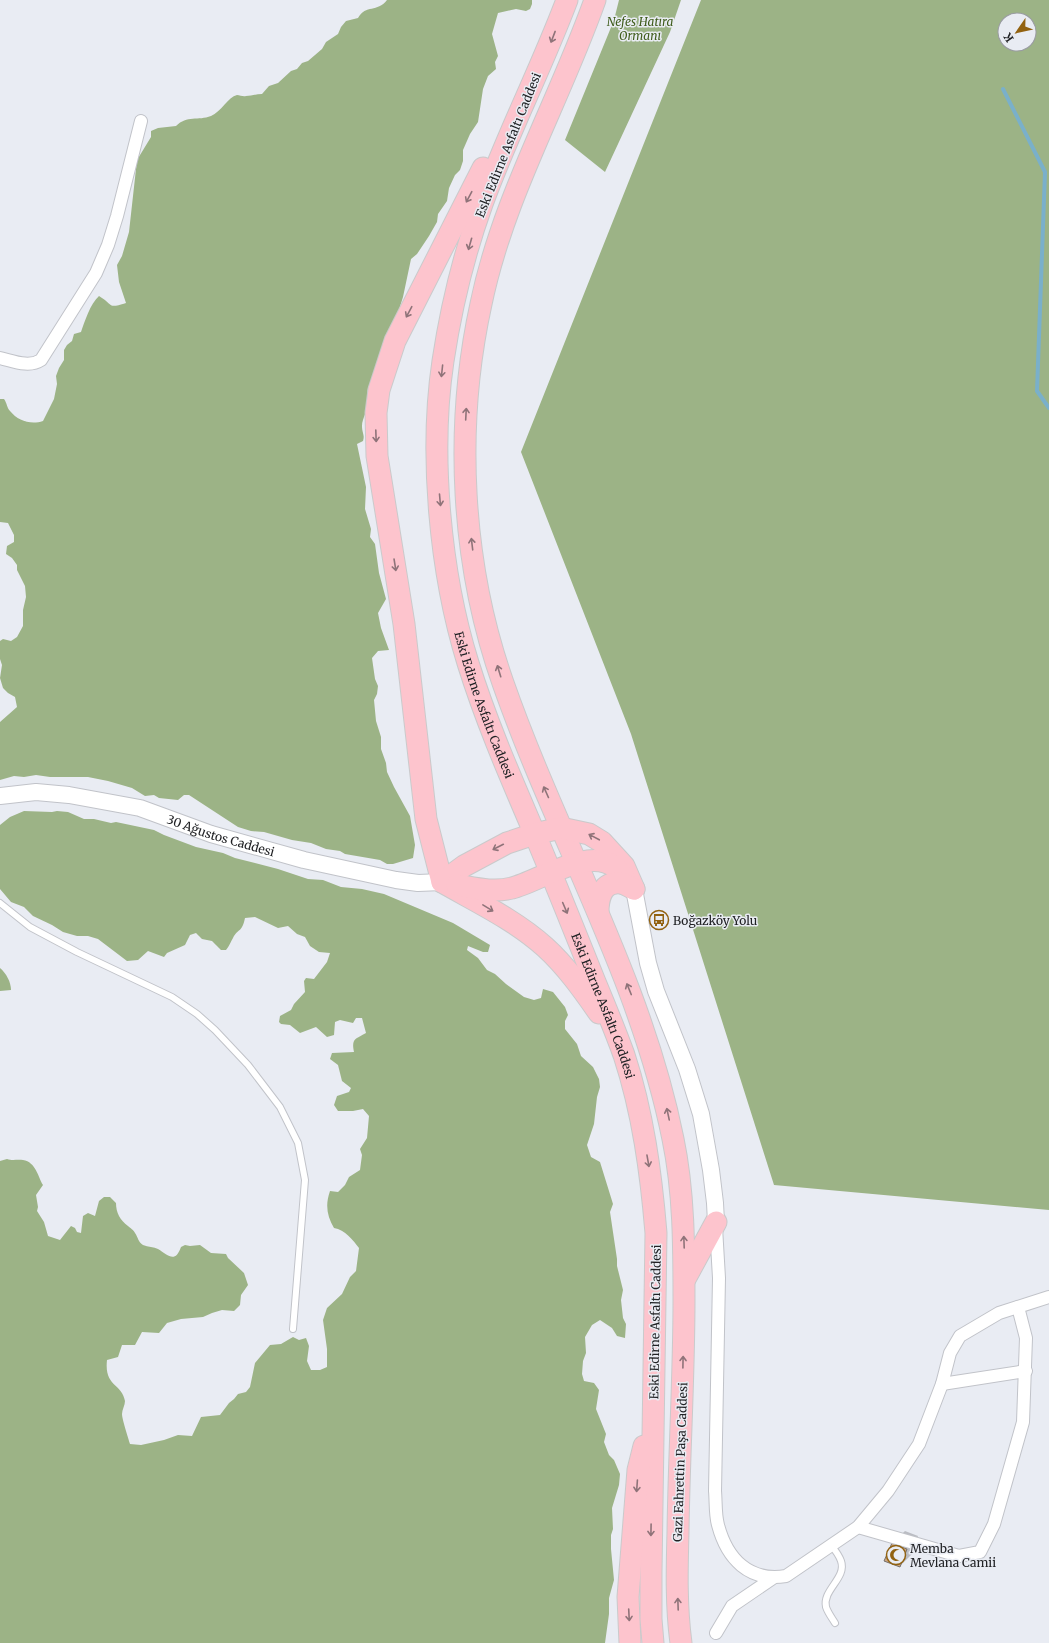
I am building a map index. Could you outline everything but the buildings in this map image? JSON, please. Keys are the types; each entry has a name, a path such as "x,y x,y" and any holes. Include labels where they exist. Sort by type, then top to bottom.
{"highway":[{"name":"Eski Edirne Asfaltı Caddesi","path":"567,0 552,40 482,205 458,284 443,363 438,409 439,494 449,582 463,646 480,699 500,754 550,872 624,1055 637,1105 651,1179 656,1233 654,1407"},
{"name":"Eski Edirne Asfaltı Caddesi","path":"595,0 580,42 506,216 488,273 474,338 468,380 465,456 467,509 480,598 491,644 502,680 519,728 598,912 634,1002 666,1105 680,1182 684,1243 684,1281"},
{"path":"536,78 503,128 476,183 404,320 386,366 379,390 376,413 377,456 404,624 426,819 442,882 518,926 545,947 566,969 582,990 603,1020 624,1055"},
{"path":"442,882 464,866 507,842 561,828 589,834 602,842 624,866 634,889"},
{"path":"442,882 482,889 498,890 512,888 576,863 594,861 606,863 615,868 634,889"},
{"path":"598,912 598,900 609,884 616,882 634,889"},
{"path":"684,1281 716,1222"},
{"name":"Gazi Fahrettin Paşa Caddesi","path":"681,1643 677,1593 684,1281"},
{"path":"630,1643 628,1597 638,1470 654,1407"},
{"path":"653,1643 651,1619 651,1572 654,1407"}],"main road":[{"name":"30 Ağustos Caddesi","path":"0,796 36,792 69,795 140,808 211,834 304,860 396,880 418,883 442,882"},
{"path":"634,889 648,963 656,991 687,1069 701,1114 711,1170 716,1222"}],"street":[{"path":"0,358 25,364 38,363 96,273 108,245 117,216 141,121"},
{"path":"716,1222 719,1278 715,1490 718,1524 728,1550 741,1567 757,1574 773,1578 786,1576 858,1527 888,1491 919,1444 942,1384 950,1353 960,1336 999,1313 1049,1297"},
{"path":"858,1527 959,1556 980,1552 994,1524 1023,1422 1026,1338 1018,1307"},
{"path":"942,1384 1026,1371"},
{"path":"716,1633 732,1606 773,1578"}],"lane":[{"path":"0,903 30,927 77,952 172,997 197,1014 215,1030 248,1065 280,1107 298,1143 304,1180 293,1328"},
{"path":"832,1545 841,1560 842,1565 841,1573 826,1599 826,1608 836,1623"}],"green space":[{"path":"387,0 532,0 530,9 526,11 516,9 498,13 492,34 498,56 495,62 496,69 488,76 483,89 478,122 470,134 463,150 463,161 460,170 455,175 449,188 447,201 438,214 437,222 429,236 417,254 411,259 403,297 392,332 368,388 368,404 362,426 364,439 357,444 366,487 365,509 371,529 370,537 375,544 379,573 386,599 378,613 381,628 389,650 378,651 372,658 375,679 378,686 377,694 374,700 376,721 381,737 381,749 386,763 387,772 410,816 415,845 413,858 393,864 387,864 380,860 345,854 340,851 326,849 311,843 292,840 264,832 251,831 238,827 189,795 184,795 178,800 159,798 154,795 145,796 132,788 88,777 50,777 36,775 24,777 14,776 0,780 0,722 17,707 15,697 3,688 0,678 2,665 0,659 0,641 3,639 11,641 17,637 23,626 23,610 26,597 25,586 17,570 17,565 12,558 6,554 7,546 14,542 14,535 8,523 0,522 0,399 4,399 9,410 21,420 34,423 43,421 54,399 57,384 56,376 64,360 64,350 72,341 74,334 81,332 93,303 99,296 113,306 126,303 119,282 117,265 122,256 129,232 137,160 151,137 151,131 158,128 176,126 188,119 211,116 237,95 245,96 262,94 269,86 278,83 291,71 297,69 302,63 308,61 322,49 326,42 338,34 346,21 358,18 364,11 379,6"},
{"name":"Nefes Hatıra Ormanı","path":"619,0 681,0 670,32 605,172 565,140 614,20"},
{"path":"701,0 1049,0 1049,1210 774,1185 631,734 521,452"},
{"path":"24,811 68,812 84,819 94,819 111,823 116,822 154,830 196,847 223,853 235,858 278,869 308,879 323,880 341,887 362,889 384,894 453,923 490,945 488,952 483,952 468,946 467,950 478,958 487,970 495,974 524,997 534,1000 541,998 543,989 553,992 565,1007 568,1015 565,1021 565,1029 577,1044 581,1056 593,1067 599,1079 600,1087 597,1097 594,1124 587,1145 591,1157 600,1162 613,1204 610,1212 617,1266 623,1290 621,1300 623,1318 626,1324 625,1338 617,1336 612,1328 600,1320 592,1325 585,1337 586,1353 583,1361 582,1374 584,1381 594,1383 599,1390 596,1409 606,1434 604,1442 609,1455 614,1460 620,1474 619,1485 612,1508 613,1529 611,1535 611,1549 614,1580 609,1598 609,1614 605,1643 0,1643 0,1161 7,1159 27,1161 36,1170 43,1185 36,1195 38,1207 37,1211 44,1222 48,1236 60,1240 71,1226 75,1228 77,1232 81,1233 83,1216 88,1213 95,1216 99,1201 104,1197 110,1197 116,1203 121,1219 134,1231 141,1244 156,1248 171,1257 174,1257 179,1252 181,1247 185,1245 200,1245 211,1253 226,1254 228,1258 244,1273 248,1285 241,1295 240,1305 234,1311 222,1310 203,1317 181,1319 167,1323 159,1333 142,1332 135,1345 122,1345 118,1357 107,1360 108,1375 123,1395 125,1401 122,1416 130,1444 141,1445 178,1435 192,1436 201,1417 220,1415 238,1394 246,1392 250,1387 255,1363 270,1345 281,1344 293,1337 299,1340 306,1338 309,1346 307,1361 311,1370 320,1370 327,1367 327,1349 323,1320 327,1308 342,1294 350,1277 356,1271 359,1248 345,1233 334,1228 328,1215 327,1206 330,1191 338,1192 345,1185 349,1177 360,1170 362,1155 360,1149 367,1138 369,1116 363,1109 338,1111 334,1105 337,1096 349,1092 351,1088 342,1081 338,1065 330,1059 332,1053 354,1052 354,1041 366,1033 362,1018 356,1018 353,1023 340,1020 335,1022 334,1035 327,1037 316,1027 300,1033 290,1025 281,1024 279,1022 280,1016 291,1010 294,1004 305,992 304,981 306,978 314,979 327,962 330,953 319,952 310,946 305,937 297,934 288,926 278,928 255,917 245,918 243,926 235,935 226,950 221,950 212,941 202,939 196,933 190,935 185,945 167,953 164,957 148,951 138,960 127,961 98,939 63,932 33,916 24,907 11,902 0,889 0,825 10,817"},
{"path":"0,968 8,978 11,990 0,991"}],"waterway":[{"path":"1003,89 1045,172 1037,391 1049,408"}],"place":[{"name":"Boğazköy Yolu","path":"659,920"},
{"name":"Memba Mevlana Camii","path":"896,1555"}]}
